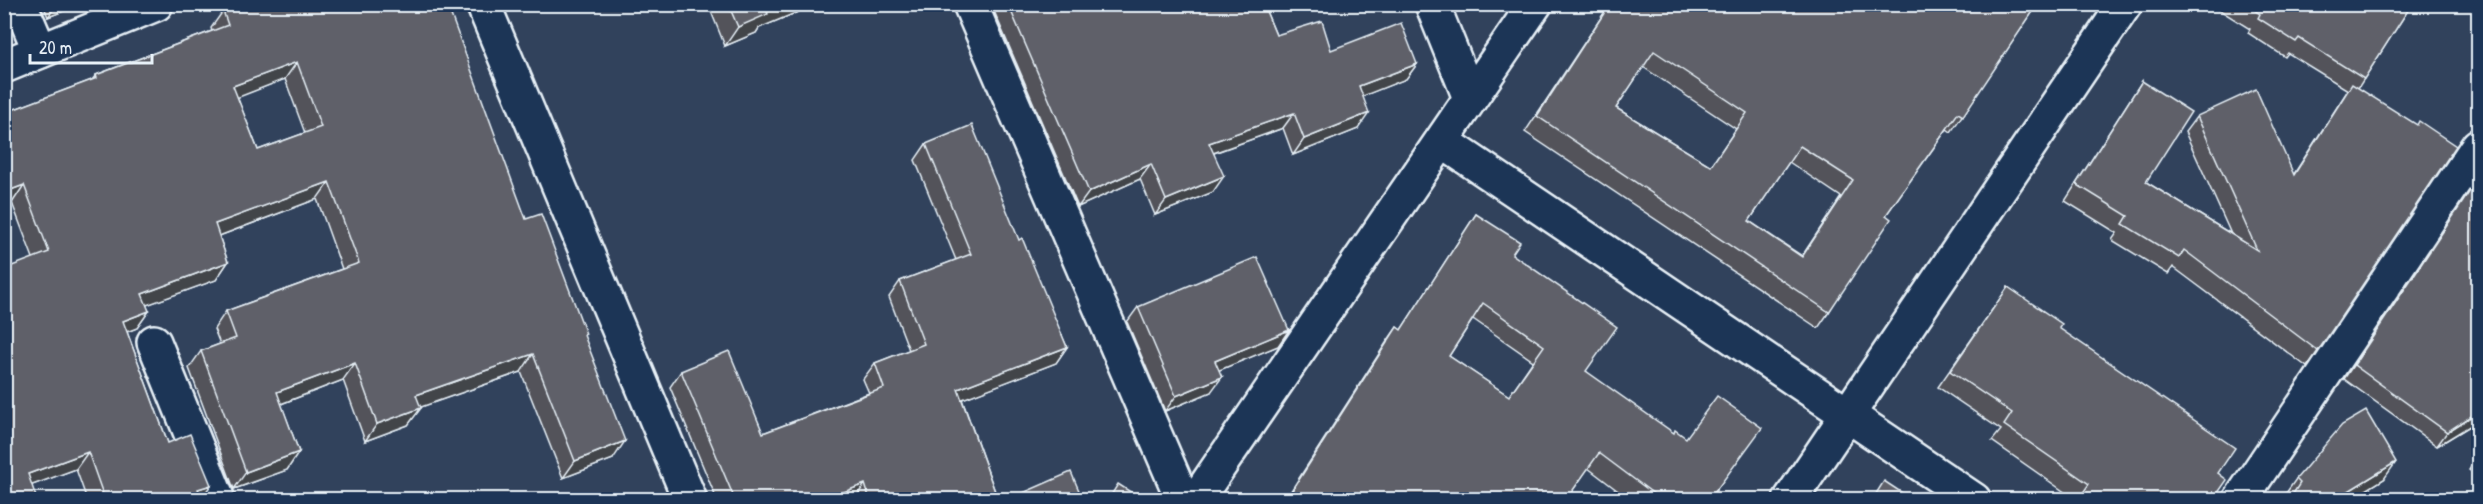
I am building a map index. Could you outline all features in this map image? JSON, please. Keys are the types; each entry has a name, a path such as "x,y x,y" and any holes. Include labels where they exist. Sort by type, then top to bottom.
{"street":[{"path":"20,4 40,51"},
{"path":"4,66 156,4"},
{"path":"483,4 690,500"},
{"path":"970,4 1183,500"},
{"path":"1432,4 1470,98"},
{"path":"1196,500 1535,4"},
{"path":"1790,500 2125,4"},
{"path":"1442,141 1974,500"},
{"path":"2240,500 2478,146"},
{"path":"154,342 218,500"}],"building":[{"path":"240,4 447,4 526,219 541,214 625,441 575,461 533,354 416,395 421,408 377,424 355,363 277,392 299,452 246,472 201,351 236,338 226,311 359,263 329,182 215,224 228,262 142,294 149,311 123,321 168,443 190,434 211,485 198,489 202,500 105,500 88,452 28,474 37,500 4,500 4,269 49,252 24,185 8,191 4,182 4,113 228,25 223,11","holes":["297,62 321,127 258,150 233,86"]},
{"path":"728,4 785,4 738,27"},
{"path":"1008,4 1263,4 1276,35 1322,21 1331,50 1401,23 1417,64 1359,86 1369,113 1304,139 1294,113 1209,143 1224,176 1166,200 1151,164 1089,192"},
{"path":"1610,4 2038,4 1963,116 1958,113 1886,215 1891,219 1829,312 1537,116","holes":["1654,51 1747,113 1711,166 1616,108","1800,146 1853,180 1802,257 1749,221"]},
{"path":"2245,4 2412,4 2364,79 2299,38 2296,42 2258,18 2260,14"},
{"path":"2142,81 2191,112 2146,182 2257,250 2197,116 2256,89 2294,175 2352,84 2417,125 2419,121 2456,146 2318,351 2184,250 2179,258 2123,224 2128,216 2076,184"},
{"path":"972,125 1019,240 1022,238 1067,347 958,389 998,500 870,500 865,484 822,500 735,500 681,371 729,351 763,433 884,388 875,363 924,344 900,281 971,254 926,144"},
{"path":"2478,179 2478,412 2447,432 2354,365"},
{"path":"1476,214 1520,242 1512,254 1617,327 1586,371 1674,433 1675,430 1686,438 1717,396 1762,428 1709,500 1662,500 1599,453 1566,500 1286,500 1397,327 1401,330","holes":["1483,303 1544,346 1509,396 1449,356"]},
{"path":"1257,257 1289,330 1215,361 1222,377 1176,396 1138,307"},
{"path":"2008,287 2062,324 2059,328 2235,448 2218,473 2227,480 2213,500 2078,500 2089,484 2004,425 2012,413 1950,371"},
{"path":"2366,411 2396,462 2334,500 2289,500 2300,483 2296,479 2342,425"},
{"path":"1071,472 1083,500 1007,500"},
{"path":"1884,481 1913,500 1872,500"},
{"path":"1118,484 1143,500 1108,500"}]}
